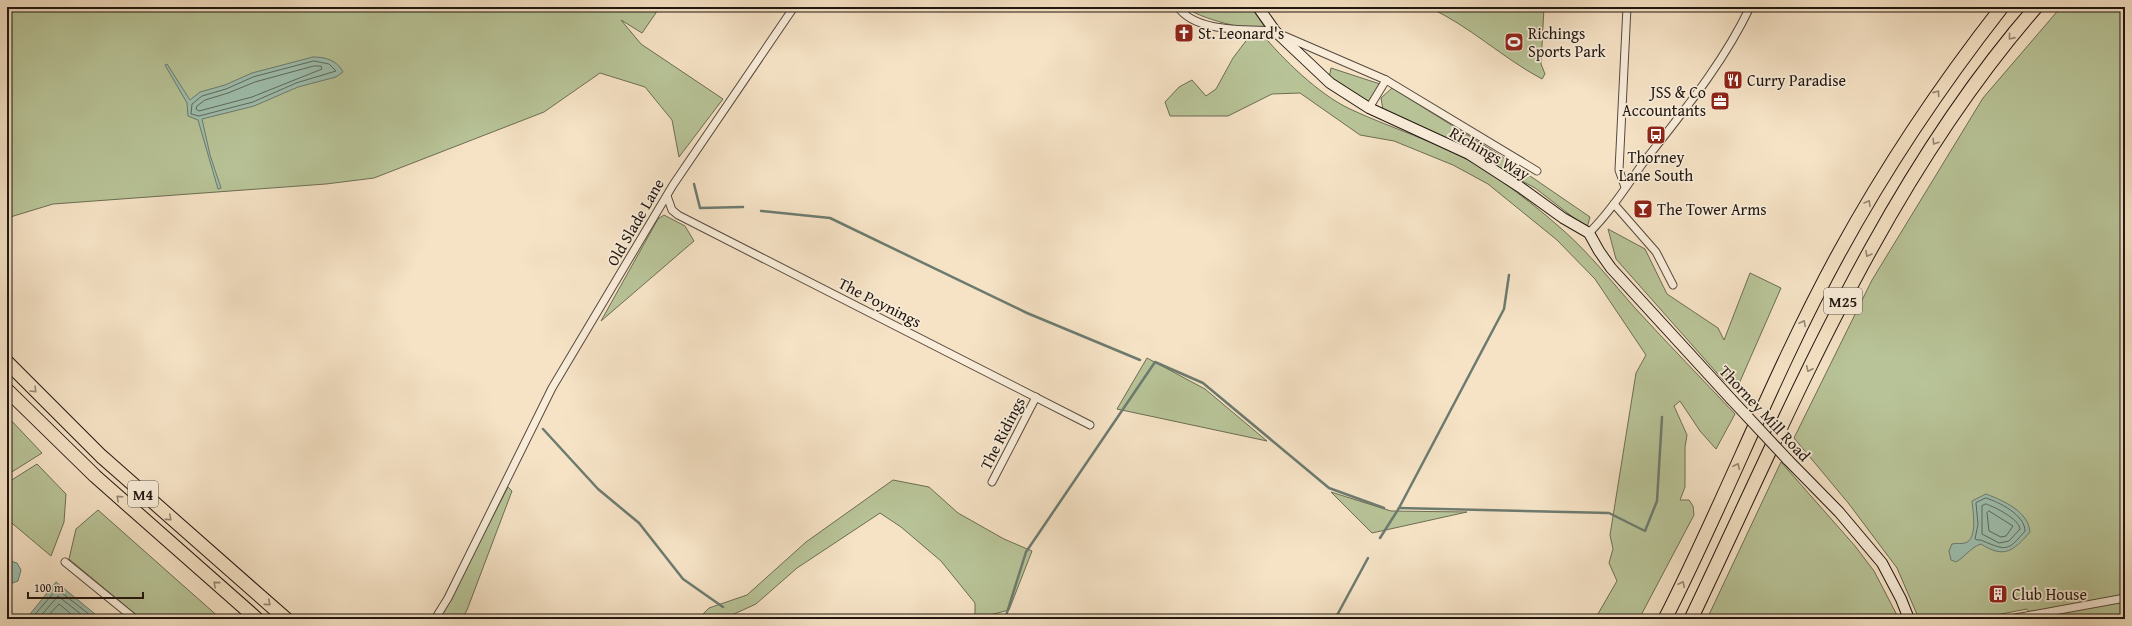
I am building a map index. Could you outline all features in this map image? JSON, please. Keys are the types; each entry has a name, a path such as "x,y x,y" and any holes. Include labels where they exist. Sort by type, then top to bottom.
{"highway":[{"name":"M25","path":"1665,619 1796,337 1838,254 1915,126 1954,69 2002,7"},
{"name":"M25","path":"1691,619 1816,354 1865,259 1929,151 1982,74 2036,7"},
{"name":"M4","path":"7,362 101,456 286,619"},
{"name":"M4","path":"7,390 95,476 256,619"}],"street":[{"name":"Old Slade Lane","path":"435,619 448,598 552,388 667,196 794,7"},
{"path":"1178,7 1183,15 1204,25 1276,32"},
{"name":"Richings Way","path":"1258,7 1276,32 1330,83 1370,108 1469,154 1520,187 1563,218 1589,233"},
{"path":"1625,187 1619,170 1627,7"},
{"path":"1589,233 1614,204 1625,187 1708,78 1741,27 1750,7"},
{"name":"Richings Way","path":"1276,32 1386,80 1537,171"},
{"path":"1370,108 1386,80"},
{"name":"The Poynings","path":"667,196 672,210 678,215 1090,425"},
{"path":"1614,204 1656,252 1673,285"},
{"name":"Thorney Mill Road","path":"1589,233 1598,251 1611,268 1787,459 1839,512 1882,563 1901,599 1909,619"},
{"name":"The Ridings","path":"992,482 1036,397"},
{"path":"65,562 136,619"},
{"path":"2010,619 2125,598"}],"shaded area":[{"path":"7,7 532,7 527,11 542,7 660,7 642,33 621,20 641,44 723,99 679,157 672,120 645,87 600,73 544,112 374,178 326,184 53,204 7,218"},
{"path":"1186,7 1251,7 1266,29 1249,28 1212,20 1201,16"},
{"name":"Richings Sports Park","path":"1428,7 1544,7 1541,64 1545,74 1542,79 1458,23"},
{"path":"2061,7 2125,7 2125,619 2034,619 2027,609 1975,619 1919,619 1897,568 1849,504 1794,438 1872,280 1983,98"},
{"path":"1252,33 1261,33 1302,75 1338,102 1368,117 1459,155 1493,175 1529,202 1583,249 1635,308 1735,414 1716,449 1700,431 1680,401 1674,406 1687,435 1685,447 1685,487 1680,500 1689,500 1693,506 1694,515 1639,619 1595,619 1617,581 1609,563 1613,549 1610,535 1636,373 1646,355 1595,279 1557,240 1488,184 1453,165 1394,141 1360,135 1300,93 1272,94 1228,116 1170,116 1165,102 1179,87 1192,80 1206,96 1216,89 1233,58"},
{"path":"1331,68 1380,84 1370,103 1329,78"},
{"path":"1392,88 1498,154 1590,217 1587,228 1535,188 1471,153 1383,110 1381,98"},
{"path":"664,215 685,226 694,241 601,321 658,219"},
{"path":"1608,229 1645,249 1667,294 1718,328 1724,340 1750,273 1781,288 1738,386 1724,381 1616,259"},
{"path":"1147,358 1205,389 1267,441 1117,409"},
{"path":"7,416 42,453 7,475"},
{"path":"1781,462 1855,546 1874,571 1899,619 1707,619"},
{"path":"37,464 66,494 64,522 51,556 7,519 7,483"},
{"path":"893,480 929,487 958,513 1004,539 1032,551 1009,610 975,619 975,603 941,561 901,527 880,513 797,568 756,604 723,619 698,619 709,608 747,595 806,542"},
{"path":"508,487 512,491 467,610 462,619 440,619"},
{"path":"1331,492 1391,511 1467,512 1372,533"},
{"path":"98,510 221,619 141,619 69,559 76,529"}],"water":[{"path":"7,7 34,7 18,12 8,10"},
{"path":"313,57 334,62 343,72 336,77 298,87 254,106 202,119 210,155 221,188 218,189 198,120 188,116 187,103 165,65 167,64 190,100 200,92 225,85 252,73"},
{"path":"1986,494 2000,500 2020,513 2025,518 2030,532 2019,544 2008,551 1996,551 1981,544 1974,547 1956,562 1951,560 1949,551 1952,544 1965,543 1972,536 1974,518 1972,501"},
{"path":"7,560 17,563 21,570 18,581 7,585"},
{"path":"56,582 101,619 26,619"}],"waterway":[{"path":"694,184 700,208 743,207"},
{"path":"761,211 830,218 1027,313 1140,360"},
{"path":"1380,538 1399,508 1504,309 1509,275"},
{"path":"1005,619 1026,552 1155,362 1203,383 1329,488 1384,508"},
{"path":"1399,508 1609,513 1645,531 1657,501 1662,417"},
{"path":"543,429 598,489 639,523 683,579 723,607"},
{"path":"1335,619 1368,558"}],"place":[{"name":"St. Leonard's","path":"1184,33"},
{"name":"Richings Sports Park","path":"1514,42"},
{"name":"Curry Paradise","path":"1733,80"},
{"name":"JSS & Co Accountants","path":"1720,101"},
{"name":"Thorney Lane South","path":"1656,135"},
{"name":"The Tower Arms","path":"1643,209"},
{"name":"Club House","path":"1998,594"}]}
